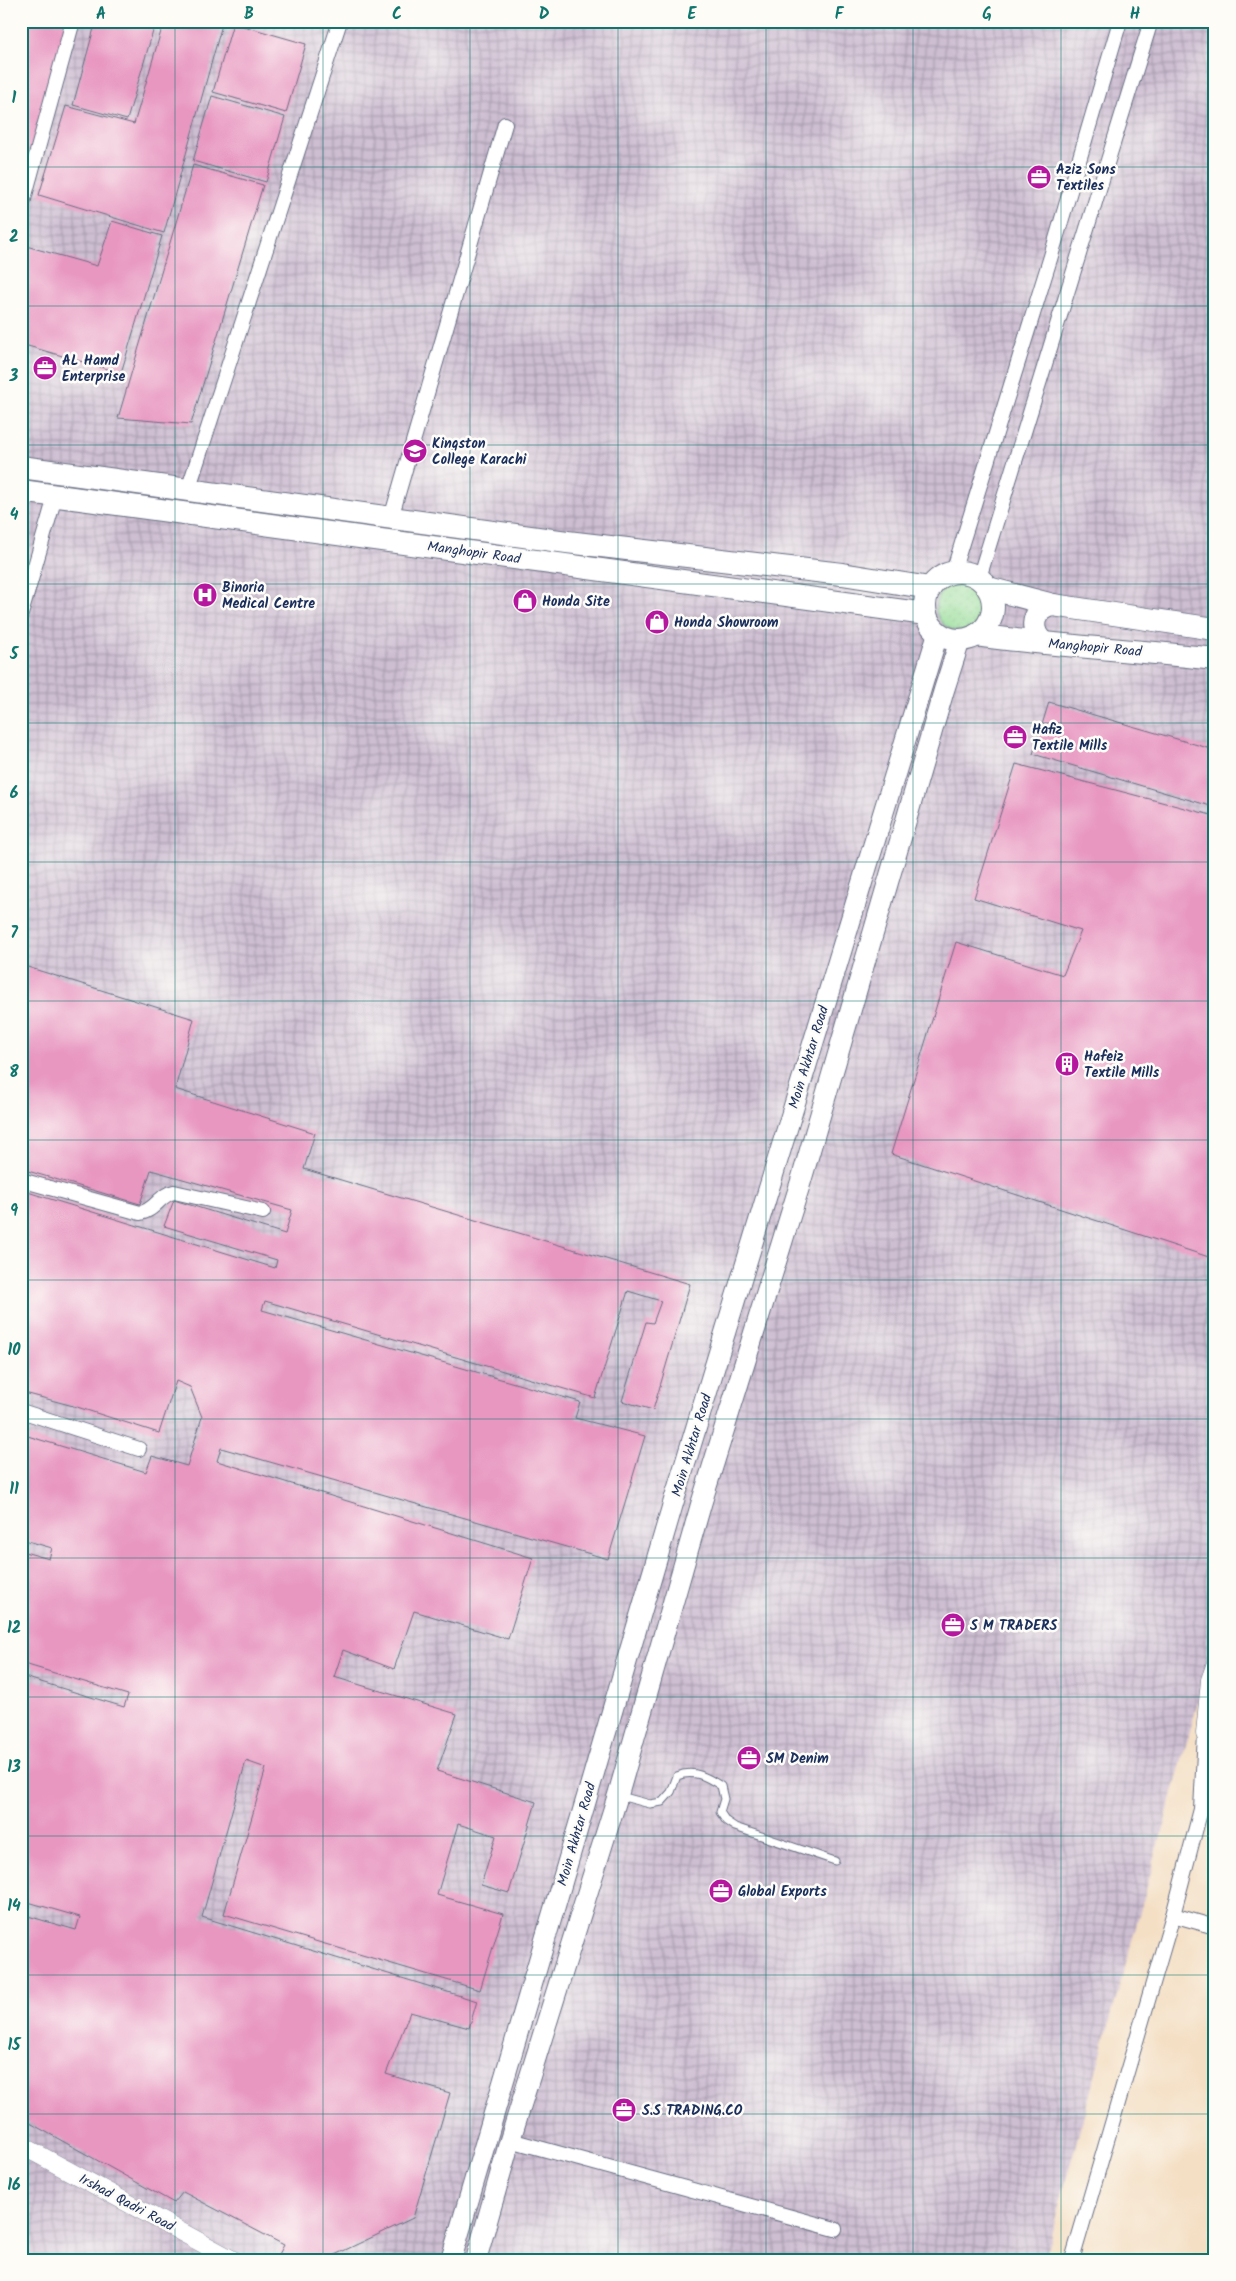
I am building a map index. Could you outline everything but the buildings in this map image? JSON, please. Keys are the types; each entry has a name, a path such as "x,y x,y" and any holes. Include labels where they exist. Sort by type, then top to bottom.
{"main road":[{"path":"21,467 567,542 842,574 930,588"},
{"name":"Manghopir Road","path":"21,492 926,614"},
{"path":"984,583 992,596 992,614 988,622 968,637 949,638 938,633 930,624 926,614 925,601 930,588 942,576 953,572 966,572 984,583 1053,605 1215,629"},
{"path":"1044,643 1035,633 1034,621 1041,610 1053,605"},
{"name":"Moin Akhtar Road","path":"451,2260 773,1172 938,633"},
{"name":"Manghopir Road","path":"968,637 1147,651 1215,659"},
{"name":"Moin Akhtar Road","path":"476,2260 510,2140 618,1795 702,1501 801,1181 944,690 968,637"},
{"path":"773,1172 801,1181"}],"street":[{"path":"21,210 73,21"},
{"path":"188,490 340,21"},
{"path":"953,572 1120,21"},
{"path":"984,583 1150,21"},
{"path":"391,518 505,124"},
{"path":"21,614 54,497"},
{"path":"21,1180 140,1213 148,1212 167,1193 174,1192 263,1212"},
{"path":"21,1412 139,1449"},
{"path":"1072,2260 1173,1915 1200,1809 1210,1736 1210,1680 1215,1666"},
{"path":"1173,1915 1215,1927"},
{"path":"510,2140 834,2230"},
{"name":"Irshad Qadri Road","path":"21,2145 233,2260"}],"lane":[{"path":"618,1795 650,1804 662,1802 671,1792 677,1776 685,1773 701,1774 721,1786 724,1799 720,1812 726,1821 735,1828 836,1861"}],"shaded area":[{"path":"21,21 1215,21 1215,1640 1044,2260 21,2260"}],"green space":[{"path":"955,583 965,583 974,587 980,593 983,598 983,616 974,627 965,631 955,631 946,627 940,621 936,612 936,602 940,593 946,587"}],"place":[{"name":"Aziz Sons Textiles","path":"1039,177"},
{"name":"AL Hamd Enterprise","path":"45,368"},
{"name":"Kingston College Karachi","path":"415,451"},
{"name":"Binoria Medical Centre","path":"205,595"},
{"name":"Honda Site","path":"525,601"},
{"name":"Honda Showroom","path":"657,622"},
{"name":"Hafiz Textile Mills","path":"1015,737"},
{"name":"Hafeiz Textile Mills","path":"1067,1064"},
{"name":"S M TRADERS","path":"953,1625"},
{"name":"SM Denim","path":"749,1758"},
{"name":"Global Exports","path":"721,1891"},
{"name":"S.S TRADING.CO","path":"624,2110"}]}
